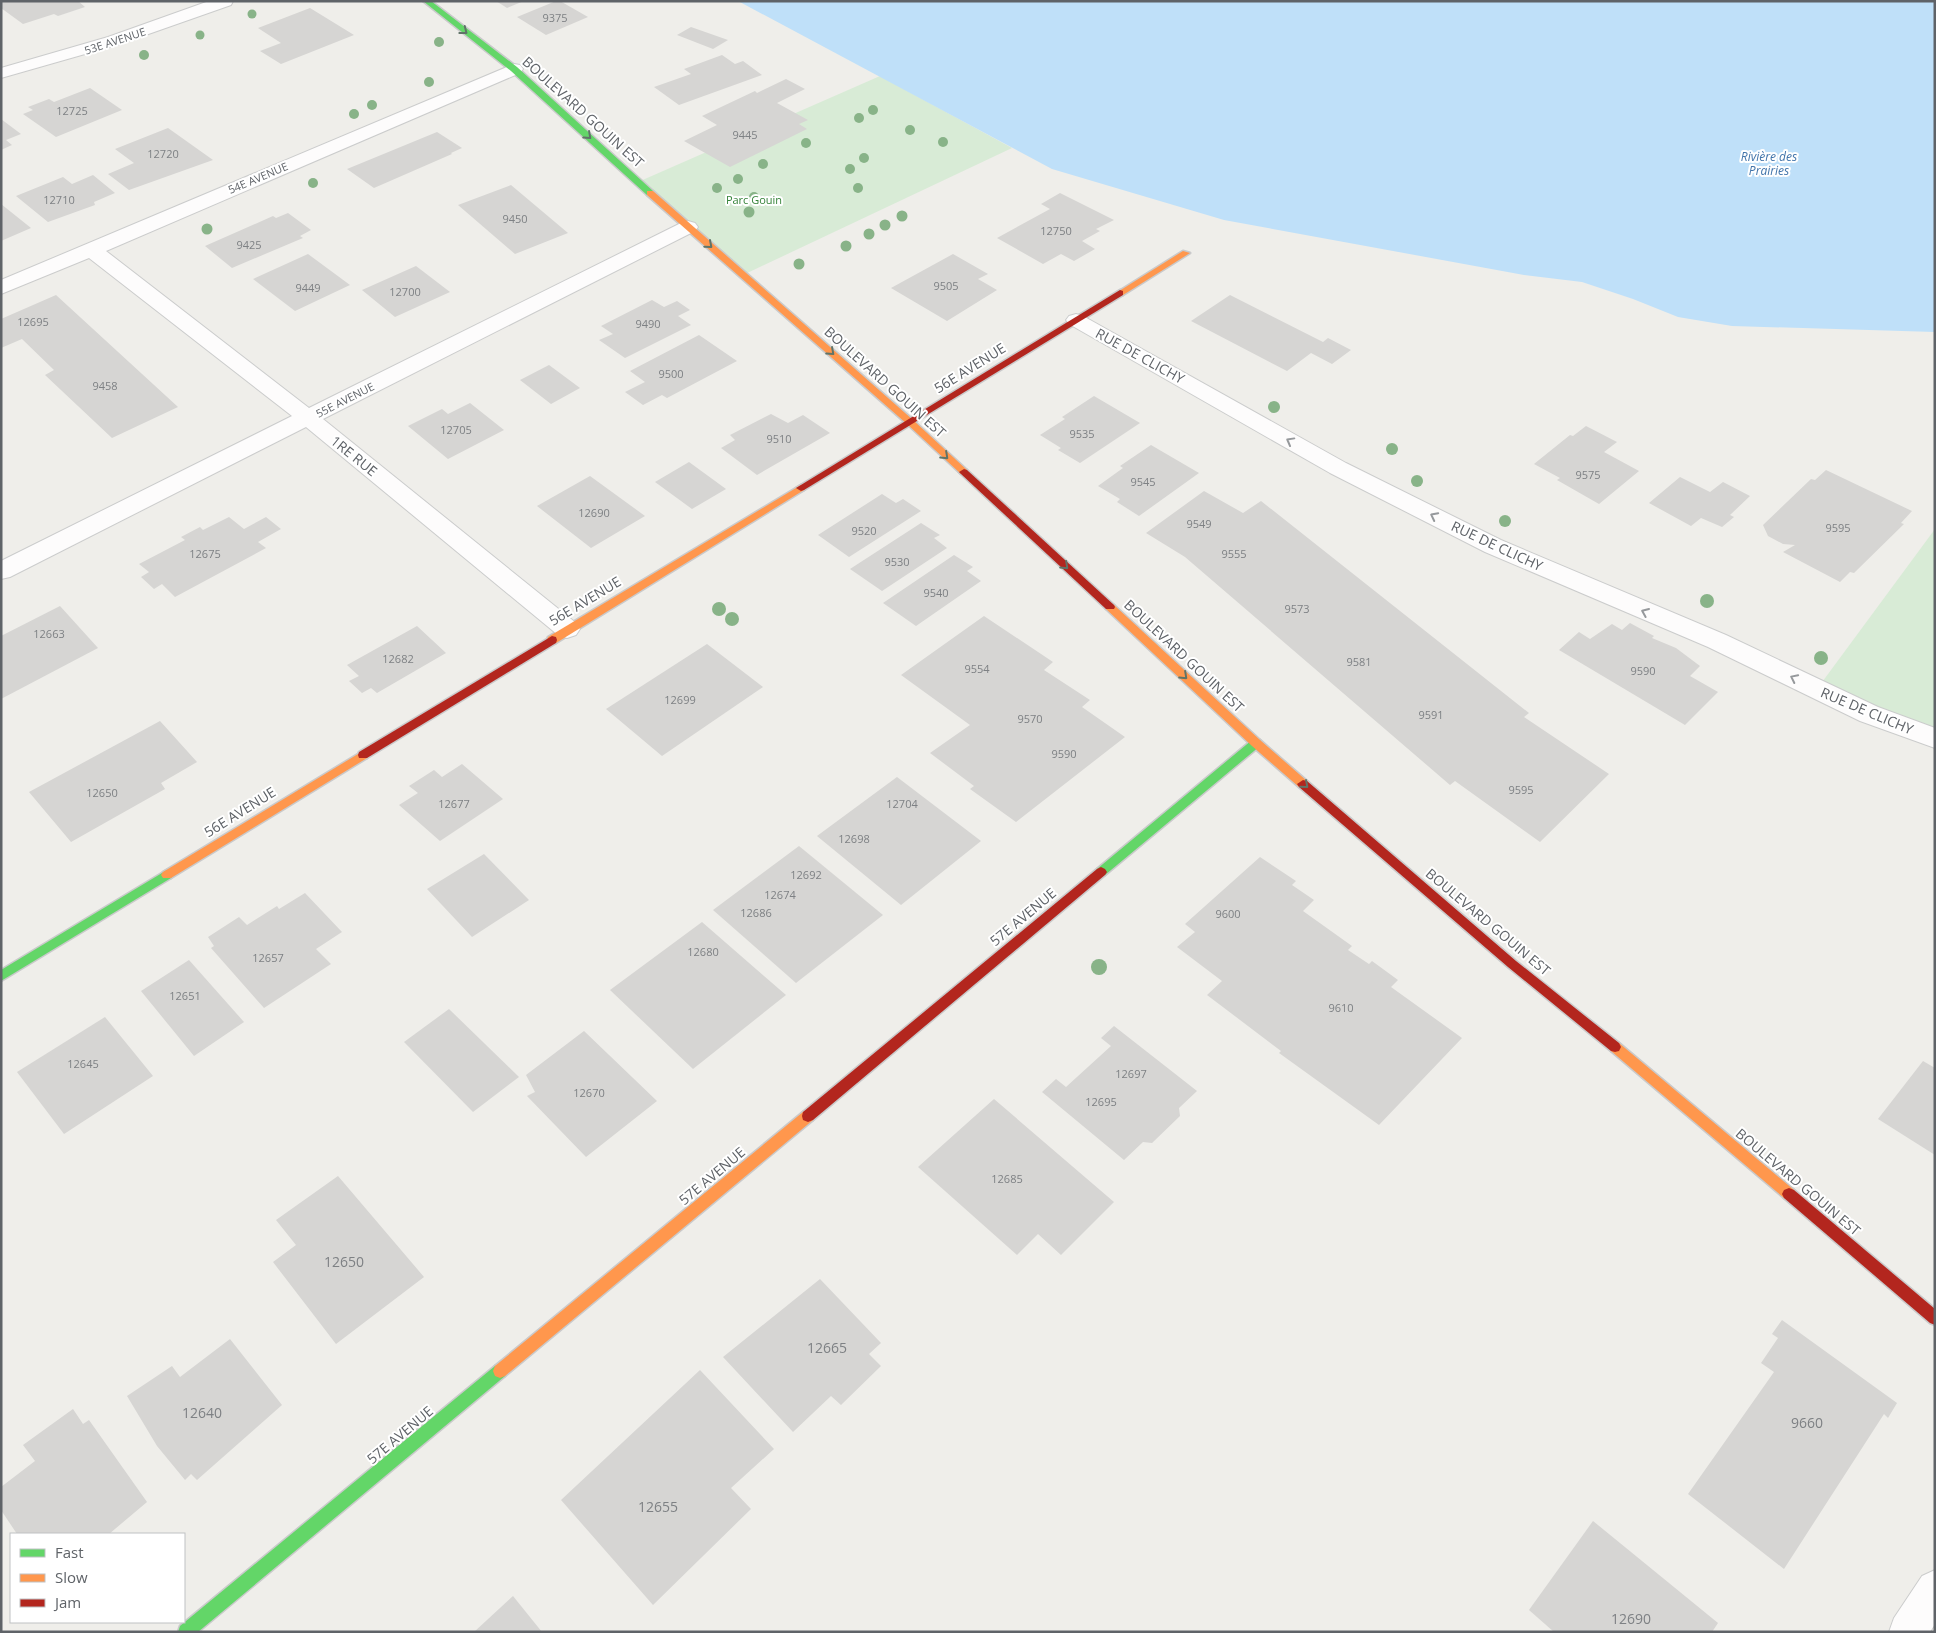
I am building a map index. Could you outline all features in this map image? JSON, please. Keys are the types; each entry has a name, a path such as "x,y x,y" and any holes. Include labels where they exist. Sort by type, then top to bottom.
{"street":[{"name":"53E AVENUE","path":"1,73 59,59 133,36 226,1"},
{"name":"BOULEVARD GOUIN EST","path":"426,1 514,69 688,227 910,422 1256,743 1512,964 1593,1028 1935,1318"},
{"name":"54E AVENUE","path":"1,288 514,69"},
{"name":"55E AVENUE","path":"1,571 688,227"},
{"name":"1RE RUE","path":"91,249 308,418 567,629"},
{"name":"56E AVENUE","path":"1,976 1186,253"},
{"name":"RUE DE CLICHY","path":"1076,320 1338,468 1493,546 1604,595 1717,641 1869,714 1935,738"},
{"name":"57E AVENUE","path":"186,1632 1256,743"},
{"path":"1908,1632 1935,1588"}],"green space":[{"name":"Parc Gouin","path":"880,76 1012,148 743,275 638,182"},
{"path":"1935,529 1935,738 1817,689"}],"water":[{"name":"Rivière des Prairies","path":"738,1 1935,1 1935,332 1732,326 1678,317 1582,282 1524,275 1224,220 1052,169"}],"building":[{"path":"1,1 78,1 85,7 58,16 54,14 23,24 1,8"},
{"path":"496,1 524,1 507,8"},
{"path":"560,1 588,17 546,35 517,17"},
{"path":"310,8 354,35 281,64 260,51 281,43 258,28"},
{"path":"691,27 728,40 713,49 677,35"},
{"path":"722,55 735,64 743,61 762,75 679,105 654,87 691,74 684,69"},
{"path":"786,79 805,89 777,103 808,120 799,124 807,129 730,167 684,141 717,125 702,116 755,91 757,93"},
{"path":"90,88 122,110 56,137 23,114 33,110 28,107 49,99 54,102"},
{"path":"1,119 21,134 6,140 12,145 1,150"},
{"path":"168,128 213,160 129,190 108,174 134,163 115,149"},
{"path":"437,132 462,148 374,188 347,169"},
{"path":"93,175 115,193 94,202 95,205 48,222 16,196 63,177 72,184"},
{"path":"511,185 568,233 515,254 458,205"},
{"path":"1060,193 1114,220 1096,229 1100,231 1082,241 1095,249 1074,261 1061,254 1043,264 997,238 1050,209 1041,204"},
{"path":"1,204 31,228 1,241"},
{"path":"288,213 311,230 300,236 303,238 232,268 205,246 273,216 276,218"},
{"path":"308,254 350,285 295,311 253,279"},
{"path":"953,254 988,274 978,279 997,290 947,321 891,288"},
{"path":"416,266 450,292 395,317 362,290"},
{"path":"56,295 178,407 112,438 45,375 54,370 22,339 1,348 1,319"},
{"path":"1230,295 1323,342 1328,338 1351,350 1332,364 1311,353 1287,371 1191,321"},
{"path":"652,300 664,307 677,301 690,310 678,316 691,325 625,358 599,340 613,334 601,326"},
{"path":"699,335 737,361 667,398 662,395 643,405 625,392 645,382 630,371"},
{"path":"549,365 580,388 551,404 520,380"},
{"path":"1094,396 1140,423 1080,463 1058,450 1061,448 1040,435 1065,419 1062,417"},
{"path":"470,403 504,430 448,459 408,426 442,409 448,414"},
{"path":"771,414 788,423 803,415 830,433 757,475 721,448 735,440 730,435"},
{"path":"1586,426 1617,442 1604,452 1639,471 1599,504 1557,480 1560,478 1534,464 1570,435 1573,436"},
{"path":"1151,445 1199,473 1139,516 1117,502 1120,499 1098,486 1123,468 1120,466"},
{"path":"689,462 726,489 692,509 655,482"},
{"path":"1826,470 1912,511 1901,523 1904,524 1854,573 1850,572 1840,582 1783,552 1795,545 1783,544 1768,536 1763,525 1811,479 1815,480"},
{"path":"590,476 645,516 591,548 537,506"},
{"path":"1680,477 1710,492 1723,482 1750,496 1730,515 1734,517 1722,527 1701,518 1691,526 1649,503"},
{"path":"1204,491 1243,513 1261,501 1529,713 1524,717 1609,774 1540,842 1455,781 1450,785 1185,557 1146,533"},
{"path":"882,494 896,503 903,499 921,511 849,557 818,535"},
{"path":"229,517 244,529 266,517 281,529 258,542 266,548 175,597 162,584 154,589 141,577 149,572 139,564 185,540 181,537 200,527 203,530"},
{"path":"921,523 940,535 934,538 947,548 882,591 850,569"},
{"path":"954,555 973,567 967,571 981,581 916,626 883,603"},
{"path":"60,606 98,648 1,699 1,636"},
{"path":"984,616 1053,662 1044,670 1090,700 1082,707 1125,737 1016,822 970,789 974,786 930,753 970,725 901,675"},
{"path":"1630,623 1654,636 1652,638 1676,648 1700,666 1690,676 1718,692 1685,725 1559,650 1579,632 1590,639 1612,624 1622,630"},
{"path":"417,626 446,653 377,693 371,688 362,693 349,681 359,676 347,665"},
{"path":"707,644 763,687 662,756 606,709"},
{"path":"160,721 197,762 161,783 165,789 71,842 29,792"},
{"path":"462,764 503,799 440,841 399,805 418,793 409,786 434,770 442,777"},
{"path":"897,777 981,841 901,905 817,836"},
{"path":"799,846 883,915 796,983 713,910"},
{"path":"484,854 529,900 472,937 427,889"},
{"path":"1260,857 1296,881 1292,885 1314,900 1303,911 1352,946 1348,950 1369,964 1372,961 1398,980 1391,987 1462,1038 1379,1125 1279,1053 1281,1051 1207,995 1222,981 1177,947 1195,932 1185,924"},
{"path":"305,893 342,932 316,949 331,964 264,1008 211,948 214,946 208,937 239,917 247,925 277,906 279,909"},
{"path":"702,922 786,995 693,1069 610,990"},
{"path":"189,960 244,1022 194,1056 141,991"},
{"path":"449,1009 519,1077 473,1112 404,1042"},
{"path":"105,1017 153,1076 64,1134 17,1072"},
{"path":"1114,1026 1197,1091 1179,1108 1180,1116 1152,1143 1143,1142 1124,1160 1042,1092 1056,1079 1066,1087 1111,1046 1101,1038"},
{"path":"584,1031 657,1101 586,1157 527,1096 535,1092 526,1075"},
{"path":"1923,1061 1935,1068 1935,1155 1878,1119"},
{"path":"994,1099 1114,1202 1061,1255 1038,1234 1017,1255 918,1167"},
{"path":"338,1176 424,1277 336,1344 273,1262 296,1245 276,1220"},
{"path":"820,1279 881,1343 869,1354 881,1366 841,1405 831,1396 793,1432 723,1357"},
{"path":"1782,1320 1897,1403 1888,1418 1884,1414 1784,1569 1688,1494 1774,1372 1761,1363 1778,1338 1772,1334"},
{"path":"230,1339 282,1405 197,1480 191,1474 185,1480 157,1446 127,1396 172,1366 180,1377"},
{"path":"700,1370 774,1449 731,1488 751,1509 653,1605 561,1500"},
{"path":"73,1409 83,1424 89,1420 147,1502 110,1533 16,1533 1,1510 1,1487 35,1461 23,1445"},
{"path":"1593,1521 1718,1623 1712,1632 1554,1632 1529,1610"},
{"path":"513,1596 542,1632 474,1632"}],"traffic: fast":[{"path":"426,1 514,69 650,193"},
{"path":"1101,872 1256,743"},
{"path":"1,976 167,875"},
{"path":"186,1632 500,1371"}],"traffic: slow":[{"path":"650,193 910,422 964,472"},
{"path":"1120,293 1186,253"},
{"path":"552,640 801,488"},
{"path":"1110,607 1256,743 1303,784"},
{"path":"167,875 363,755"},
{"path":"1615,1047 1789,1194"},
{"path":"500,1371 808,1116"}],"traffic: jam":[{"path":"801,488 1120,293"},
{"path":"964,472 1110,607"},
{"path":"363,755 552,640"},
{"path":"1303,784 1512,964 1615,1047"},
{"path":"808,1116 1101,872"},
{"path":"1789,1194 1935,1318"}]}
